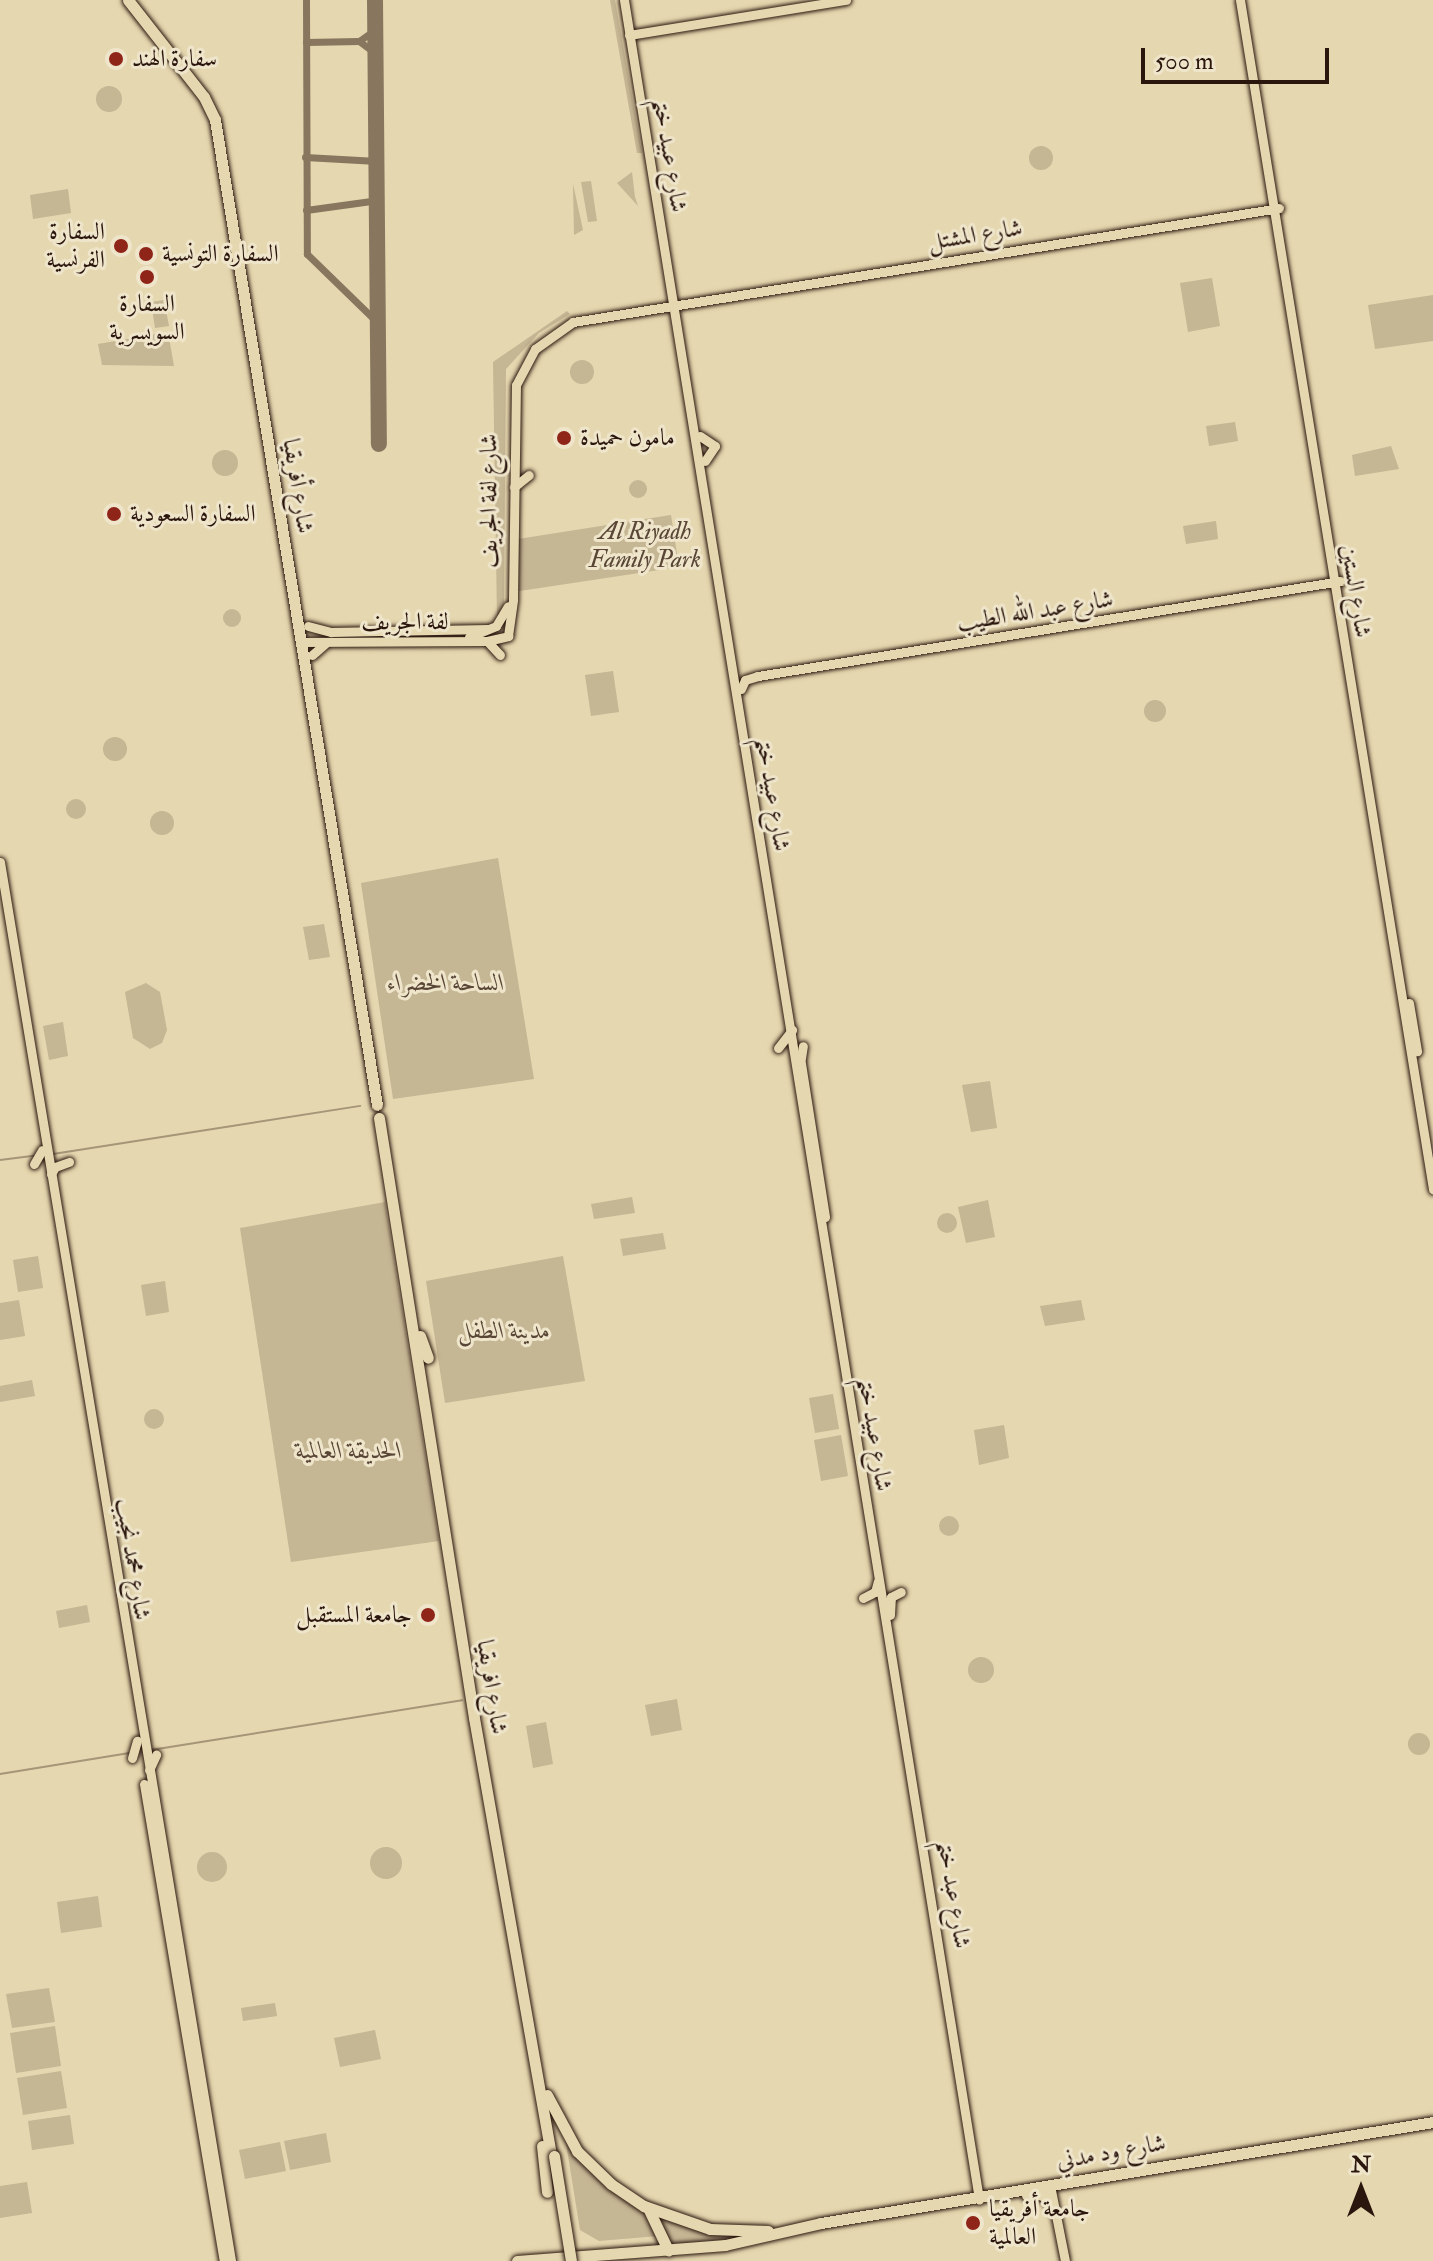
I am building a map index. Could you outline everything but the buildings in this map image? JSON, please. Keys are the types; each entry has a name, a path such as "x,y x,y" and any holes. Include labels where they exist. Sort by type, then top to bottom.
{"highway":[{"name":"شارع أفريقيا","path":"128,0 211,107 240,250 249,333 278,512 305,637"},
{"name":"شارع أفريقيا","path":"134,0 215,98 290,529 364,1006"},
{"name":"شارع أفريقيا","path":"325,767 337,814 364,1006"},
{"path":"364,1006 380,1105"},
{"name":"شارع افريقيا","path":"552,2156 511,1949 501,1855 492,1777 461,1598 445,1513 426,1426 382,1118 440,1452 445,1513 450,1578 479,1756 501,1855 526,1982 570,2261"},
{"path":"420,1336 428,1358"},
{"path":"461,1598 468,1612"},
{"path":"534,2070 547,2192"},
{"path":"547,2095 577,2151 611,2184 648,2208 724,2231 799,2229"},
{"name":"شارع ود مدني","path":"1049,2187 1433,2124"},
{"name":"شارع ود مدني","path":"799,2229 983,2195 1064,2185 1433,2124"},
{"path":"983,2195 1040,2194 1053,2206 1057,2191 1064,2185"},
{"name":"شارع ود مدني","path":"799,2229 983,2195"},
{"path":"648,2208 668,2250"},
{"path":"517,2261 725,2245 799,2229"},
{"path":"571,2238 575,2246 596,2253 710,2249 799,2229"},
{"path":"545,2259 559,2246"},
{"path":"582,2261 596,2253"}],"main road":[{"name":"شارع عبيد ختم","path":"626,0 635,29 700,436 715,446 702,461"},
{"path":"635,29 818,0"},
{"path":"635,29 846,0"},
{"name":"شارع الستين","path":"1240,0 1242,30 1254,70 1433,1150"},
{"name":"شارع الستين","path":"1246,0 1260,139 1276,205"},
{"name":"شارع عبيد ختم","path":"635,29 638,97 660,233 679,302 798,1058"},
{"name":"شارع المشتل","path":"679,302 1276,205"},
{"name":"شارع الستين","path":"1288,278 1306,417 1319,469 1324,528 1337,580 1345,655 1426,1162 1433,1189"},
{"name":"شارع لفة الجريف","path":"510,605 513,379 527,351 546,333 600,312 679,302"},
{"name":"شارع لفة الجريف","path":"510,605 515,392 527,359 565,326 600,312 679,302"},
{"path":"686,451 702,461"},
{"path":"513,469 528,475 513,491"},
{"name":"شارع عبد الله الطيب","path":"738,670 751,675 1337,580"},
{"path":"305,637 464,637 492,629 510,605"},
{"name":"لفة الجريف","path":"305,637 328,642 487,641 505,638 510,605"},
{"name":"شارع عبد الله الطيب","path":"741,689 745,680 758,676 1074,623"},
{"name":"شارع عبيد ختم","path":"728,626 738,670 884,1595"},
{"path":"487,641 500,655"},
{"path":"312,655 328,642"},
{"name":"شارع محمد نجيب","path":"0,862 224,2261"},
{"name":"شارع محمد نجيب","path":"0,880 33,1063 42,1150 48,1175"},
{"path":"792,1030 780,1049 798,1058 803,1046"},
{"path":"42,1150 33,1166 48,1175 55,1167 69,1162"},
{"path":"881,1581 901,1592 891,1597 887,1612 863,1598 875,1592 881,1581"},
{"name":"شارع عبد ختم","path":"884,1595 983,2195"},
{"path":"140,1741 155,1754 145,1772 131,1759 140,1741"},
{"name":"شارع محمد نجيب","path":"145,1772 231,2261"},
{"path":"1049,2187 1062,2261"}],"green space":[{"path":"610,0 615,0 642,153 637,153"},
{"path":"109,86 118,90 122,99 118,108 109,112 100,108 96,99 100,90"},
{"path":"1041,146 1049,150 1053,158 1049,166 1041,170 1033,166 1029,158 1033,150"},
{"path":"632,172 635,197 638,206 617,183"},
{"path":"591,181 597,221 588,222 581,182"},
{"path":"573,184 583,230 574,235"},
{"path":"68,189 71,213 33,219 30,195"},
{"path":"1212,278 1220,326 1188,332 1180,283"},
{"path":"1433,295 1433,341 1375,349 1368,305"},
{"path":"164,300 169,326 155,328 151,302"},
{"path":"567,311 570,314 539,333 506,369 504,603 497,618 493,362"},
{"path":"168,332 174,366 102,365 98,344"},
{"path":"582,360 593,367 594,372 587,383 582,384 571,377 570,372 577,361"},
{"path":"1235,422 1238,441 1209,446 1206,426"},
{"path":"1391,446 1399,469 1355,476 1352,455"},
{"path":"225,450 234,454 238,463 234,472 225,476 216,472 212,463 216,454"},
{"path":"638,480 647,489 638,498 629,489"},
{"name":"Al Riyadh Family Park","path":"671,515 679,567 513,592 518,539"},
{"path":"1216,521 1218,539 1186,544 1183,526"},
{"path":"232,609 241,618 232,627 223,618"},
{"path":"613,671 619,712 591,716 585,675"},
{"path":"1155,700 1163,703 1166,711 1163,719 1155,722 1147,719 1144,711 1147,703"},
{"path":"115,737 123,741 127,749 123,757 115,761 107,757 103,749 107,741"},
{"path":"76,799 83,802 86,809 83,816 76,819 69,816 66,809 69,802"},
{"path":"162,811 171,814 174,823 171,832 162,835 153,832 150,823 153,814"},
{"name":"الساحة الخضراء","path":"498,858 534,1079 393,1099 361,883"},
{"path":"324,924 330,957 309,960 303,927"},
{"path":"146,983 160,992 167,1030 162,1043 150,1049 133,1038 125,992"},
{"path":"63,1022 68,1056 49,1060 43,1026"},
{"path":"990,1081 997,1128 971,1132 962,1085"},
{"path":"632,1197 635,1213 594,1219 591,1204"},
{"path":"988,1200 995,1237 966,1243 958,1207"},
{"name":"الحديقة العالمية","path":"385,1202 439,1541 291,1562 240,1228"},
{"path":"947,1213 954,1216 957,1223 954,1230 947,1233 940,1230 937,1223 940,1216"},
{"path":"663,1233 666,1249 623,1256 620,1239"},
{"path":"38,1256 43,1288 18,1292 13,1260"},
{"name":"مدينة الطفل","path":"563,1256 585,1381 445,1403 426,1281"},
{"path":"165,1281 169,1312 146,1316 141,1285"},
{"path":"19,1300 25,1336 0,1340 0,1303"},
{"path":"1081,1300 1085,1320 1045,1326 1040,1306"},
{"path":"32,1380 35,1396 0,1402 0,1386"},
{"path":"833,1394 839,1429 815,1433 809,1398"},
{"path":"154,1409 161,1412 164,1419 161,1426 154,1429 147,1426 144,1419 147,1412"},
{"path":"1004,1425 1009,1458 979,1465 974,1430"},
{"path":"841,1435 848,1476 821,1481 814,1440"},
{"path":"949,1516 956,1519 959,1526 956,1533 949,1536 942,1533 939,1526 942,1519"},
{"path":"87,1605 90,1622 59,1628 56,1611"},
{"path":"981,1657 990,1661 994,1670 990,1679 981,1683 972,1679 968,1670 972,1661"},
{"path":"677,1699 682,1730 651,1736 645,1705"},
{"path":"546,1722 553,1764 533,1768 526,1726"},
{"path":"1419,1733 1427,1736 1430,1744 1427,1752 1419,1755 1411,1752 1408,1744 1411,1736"},
{"path":"386,1847 397,1852 402,1863 397,1874 386,1879 375,1874 370,1863 375,1852"},
{"path":"212,1852 223,1856 227,1867 223,1878 212,1882 201,1878 197,1867 201,1856"},
{"path":"98,1896 102,1927 61,1933 57,1902"},
{"path":"49,1988 55,2022 12,2028 6,1994"},
{"path":"275,2003 277,2016 243,2021 241,2008"},
{"path":"55,2026 61,2066 16,2073 10,2033"},
{"path":"375,2030 381,2059 340,2067 334,2038"},
{"path":"61,2071 67,2108 23,2115 17,2078"},
{"path":"70,2115 74,2144 32,2150 28,2121"},
{"path":"326,2133 331,2162 290,2170 284,2141"},
{"path":"565,2137 643,2209 659,2236 599,2241 580,2230"},
{"path":"280,2142 286,2171 245,2179 239,2150"},
{"path":"27,2182 32,2213 0,2218 0,2186"},
{"path":"658,2216 757,2236 668,2246"}],"waterway":[{"path":"53,1154 360,1106"},
{"path":"0,1160 34,1156"},
{"path":"151,1750 462,1700"},
{"path":"0,1774 129,1753"}],"taxiway":[{"path":"306,0 307,254 378,323"},
{"path":"306,42 359,41 375,30"},
{"path":"359,41 375,53"},
{"path":"305,157 377,161"},
{"path":"306,210 378,200"}],"runway":[{"path":"375,0 379,444"}],"place":[{"name":"سفارة الهند","path":"116,59"},
{"name":"السفارة الفرنسية","path":"121,246"},
{"name":"السفارة التونسية","path":"146,254"},
{"name":"السفارة السويسرية","path":"147,277"},
{"name":"مامون حميدة","path":"564,438"},
{"name":"السفارة السعودية","path":"114,514"},
{"name":"جامعة المستقبل","path":"428,1615"},
{"name":"جامعة أفريقيا العالمية","path":"973,2223"}]}
